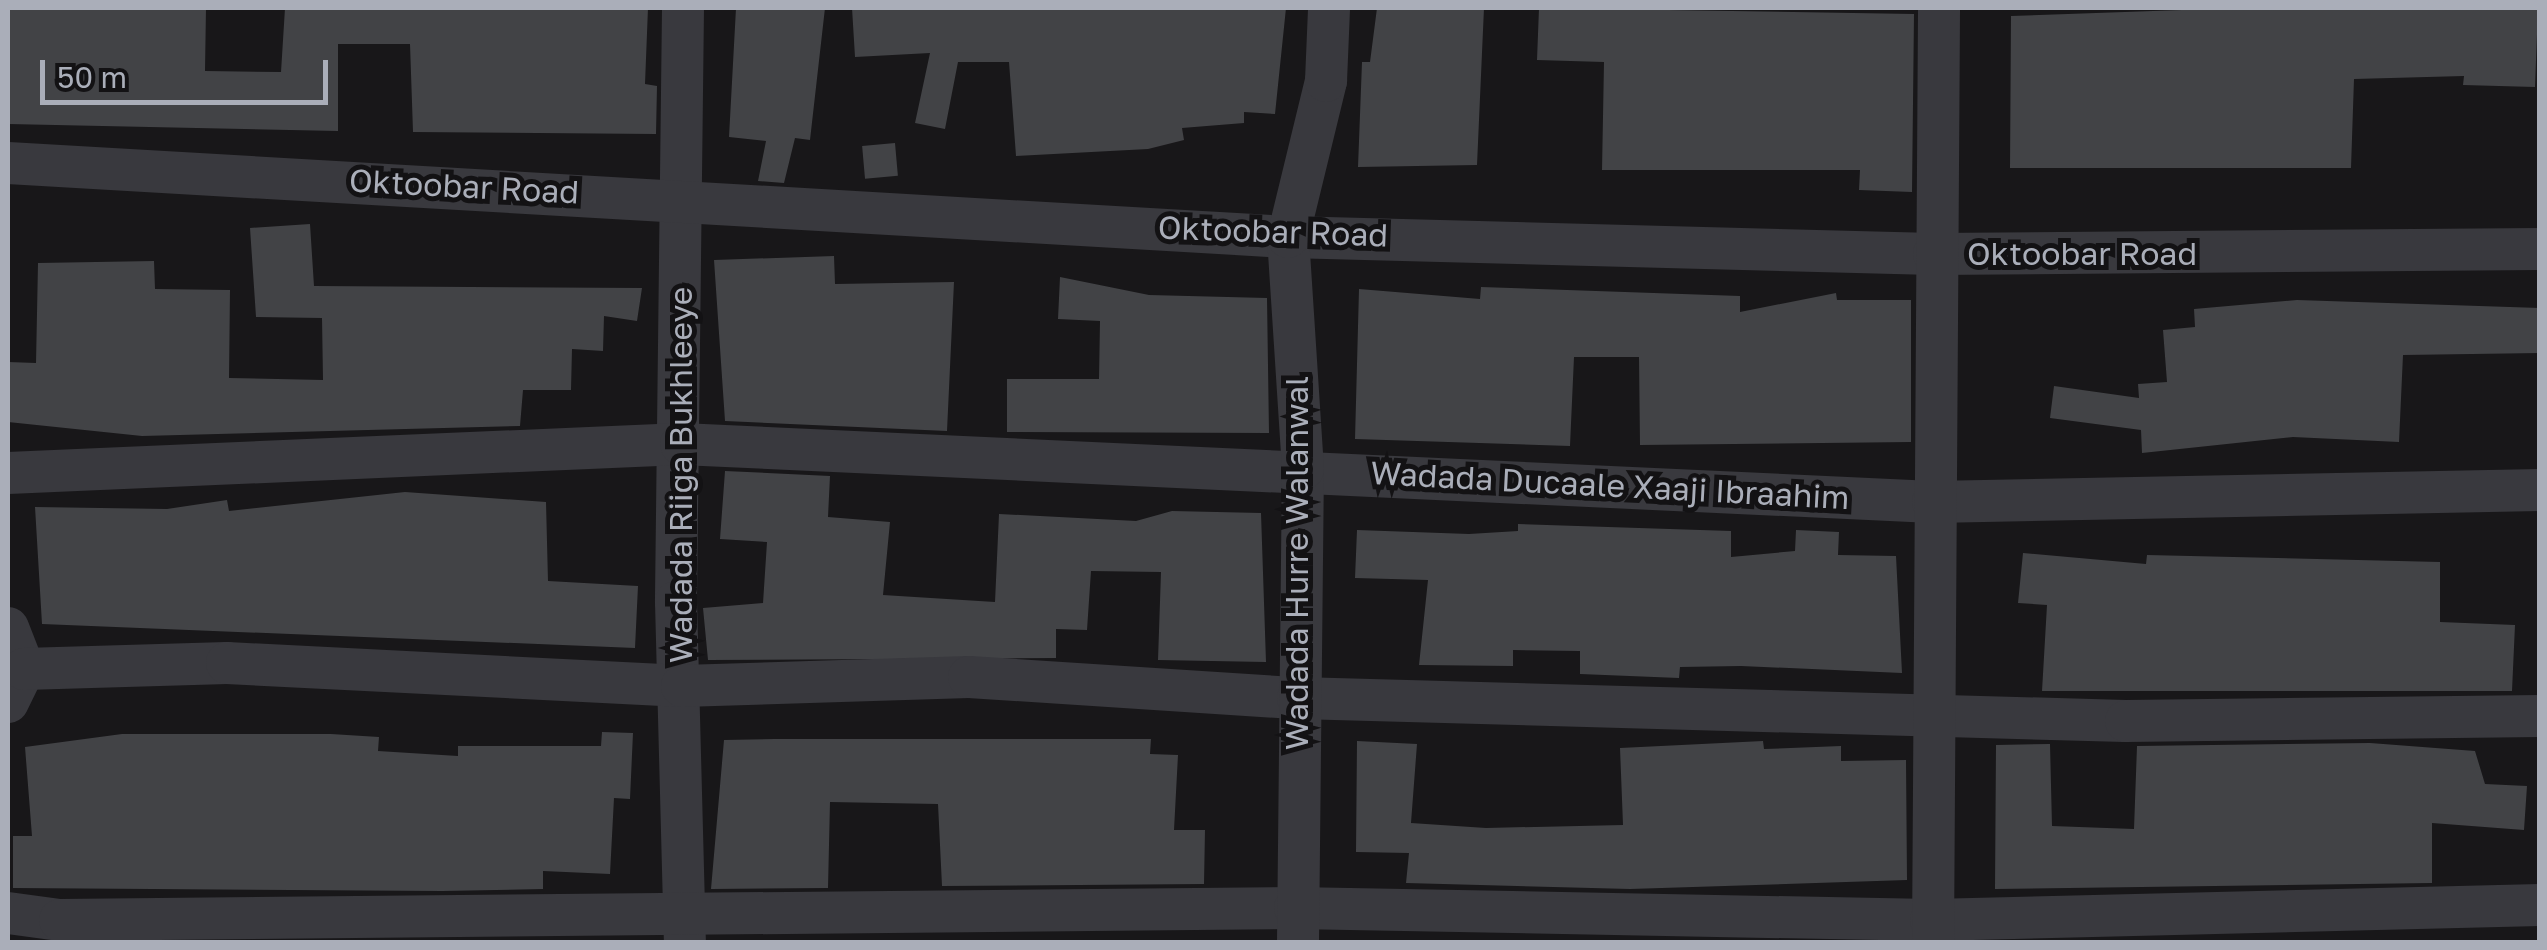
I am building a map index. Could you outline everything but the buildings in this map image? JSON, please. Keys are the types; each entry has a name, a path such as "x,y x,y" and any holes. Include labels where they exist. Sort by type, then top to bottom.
{"street":[{"name":"Wadada Riiga Bukhleeye","path":"683,8 678,197 685,928"},
{"name":"Wadada Hurre Walanwal","path":"1297,925 1303,469 1288,237 1326,81 1329,8"},
{"path":"1932,931 1938,717 1932,502 1939,8"},
{"name":"Oktoobar Road","path":"8,163 678,197 1288,237 1934,254 2540,249"},
{"name":"Wadada Ducaale Xaaji Ibraahim","path":"8,474 680,444 1303,469 1932,502 2540,490"},
{"path":"8,628 16,686 227,663 682,686 969,677 1298,698 1938,717 2540,716"},
{"path":"8,913 685,928 1297,925 1932,931 2540,905"}]}
